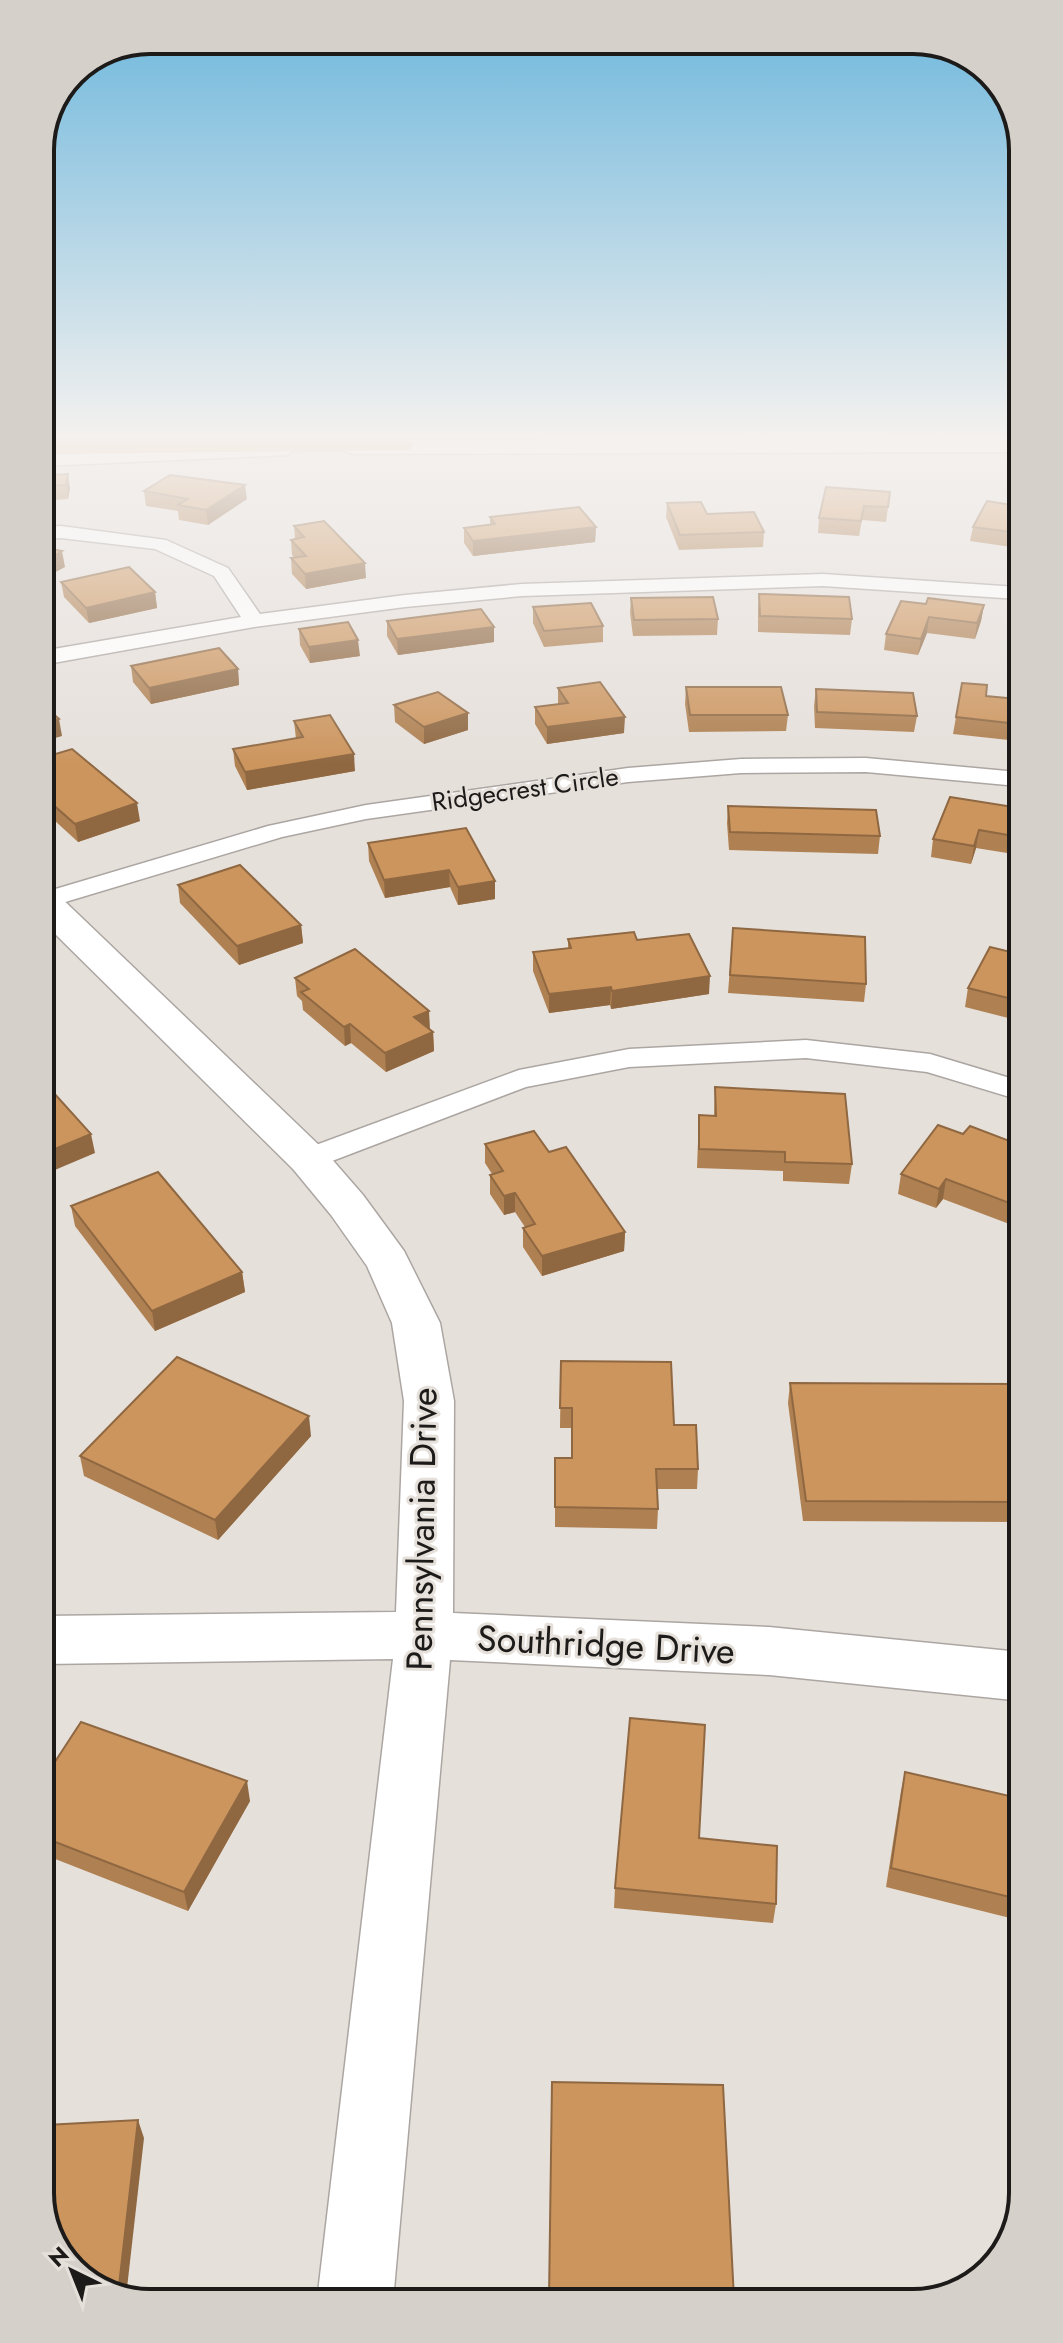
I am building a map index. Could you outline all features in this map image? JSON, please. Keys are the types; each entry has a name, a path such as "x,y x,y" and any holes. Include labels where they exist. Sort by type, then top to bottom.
{"street":[{"path":"162,545 221,572 254,621"},
{"path":"54,656 254,621 405,601 603,585 823,580 1009,592"},
{"name":"Ridgecrest Circle","path":"54,896 292,828 380,810 628,775 741,766 866,765 1009,778"},
{"name":"Pennsylvania Drive","path":"54,912 308,1159 347,1205 388,1262 416,1323 429,1401 424,1635 356,2289"},
{"path":"308,1159 519,1079 629,1058 806,1049 930,1063 1009,1088"},
{"name":"Southridge Drive","path":"54,1640 424,1635 769,1651 1009,1676"}],"building":[{"path":"296,545 348,545 365,563 305,574 291,558 306,556"},
{"path":"129,567 155,592 86,608 61,582"},
{"path":"759,594 849,597 852,619 760,616"},
{"path":"713,597 718,619 634,620 631,598"},
{"path":"928,598 984,605 977,623 929,617 921,639 886,634 901,601 926,604"},
{"path":"591,603 603,626 544,631 533,607"},
{"path":"481,609 494,627 397,639 387,621"},
{"path":"348,622 358,640 309,647 299,629"},
{"path":"219,648 238,669 149,688 131,666"},
{"path":"600,682 625,717 547,727 535,707 568,703 558,688"},
{"path":"962,683 987,685 986,696 1009,698 1009,723 956,717"},
{"path":"686,687 781,687 788,715 690,715"},
{"path":"816,689 913,693 917,716 817,712"},
{"path":"438,692 468,713 424,727 394,705"},
{"path":"330,715 354,754 245,772 233,749 303,737 294,721"},
{"path":"72,749 137,803 75,824 54,806 54,754"},
{"path":"950,797 1009,806 1009,835 979,830 974,846 933,839"},
{"path":"728,806 876,810 880,836 730,832"},
{"path":"466,828 495,881 458,887 449,870 384,880 368,843"},
{"path":"240,865 301,925 237,946 178,885"},
{"path":"733,928 865,937 866,984 730,975"},
{"path":"634,932 637,940 689,934 710,976 612,991 611,987 549,994 533,952 571,948 568,939"},
{"path":"990,947 1009,952 1009,998 968,988"},
{"path":"355,949 429,1011 414,1017 433,1032 385,1053 350,1024 344,1027 301,992 309,989 295,978"},
{"path":"715,1087 845,1094 852,1164 785,1162 785,1152 699,1149 699,1115 716,1116"},
{"path":"54,1093 91,1134 54,1149"},
{"path":"938,1125 963,1134 970,1126 1009,1141 1009,1203 946,1179 939,1189 901,1174"},
{"path":"534,1131 549,1152 566,1147 625,1232 542,1256 523,1228 535,1224 515,1193 504,1196 490,1175 503,1171 485,1144"},
{"path":"158,1172 242,1272 152,1311 71,1206"},
{"path":"177,1357 309,1416 215,1520 80,1456"},
{"path":"561,1361 671,1362 674,1425 696,1425 698,1469 656,1469 658,1509 555,1507 555,1458 572,1458 572,1408 560,1408"},
{"path":"790,1383 1009,1384 1009,1502 806,1501"},
{"path":"630,1718 705,1725 699,1838 777,1846 776,1904 615,1888"},
{"path":"81,1722 247,1781 184,1892 54,1841 54,1763"},
{"path":"905,1772 1009,1796 1009,1897 891,1868"},
{"path":"552,2082 723,2085 733,2289 549,2289"},
{"path":"138,2120 119,2284 112,2281 112,2231 62,2231 54,2194 54,2125"}]}
